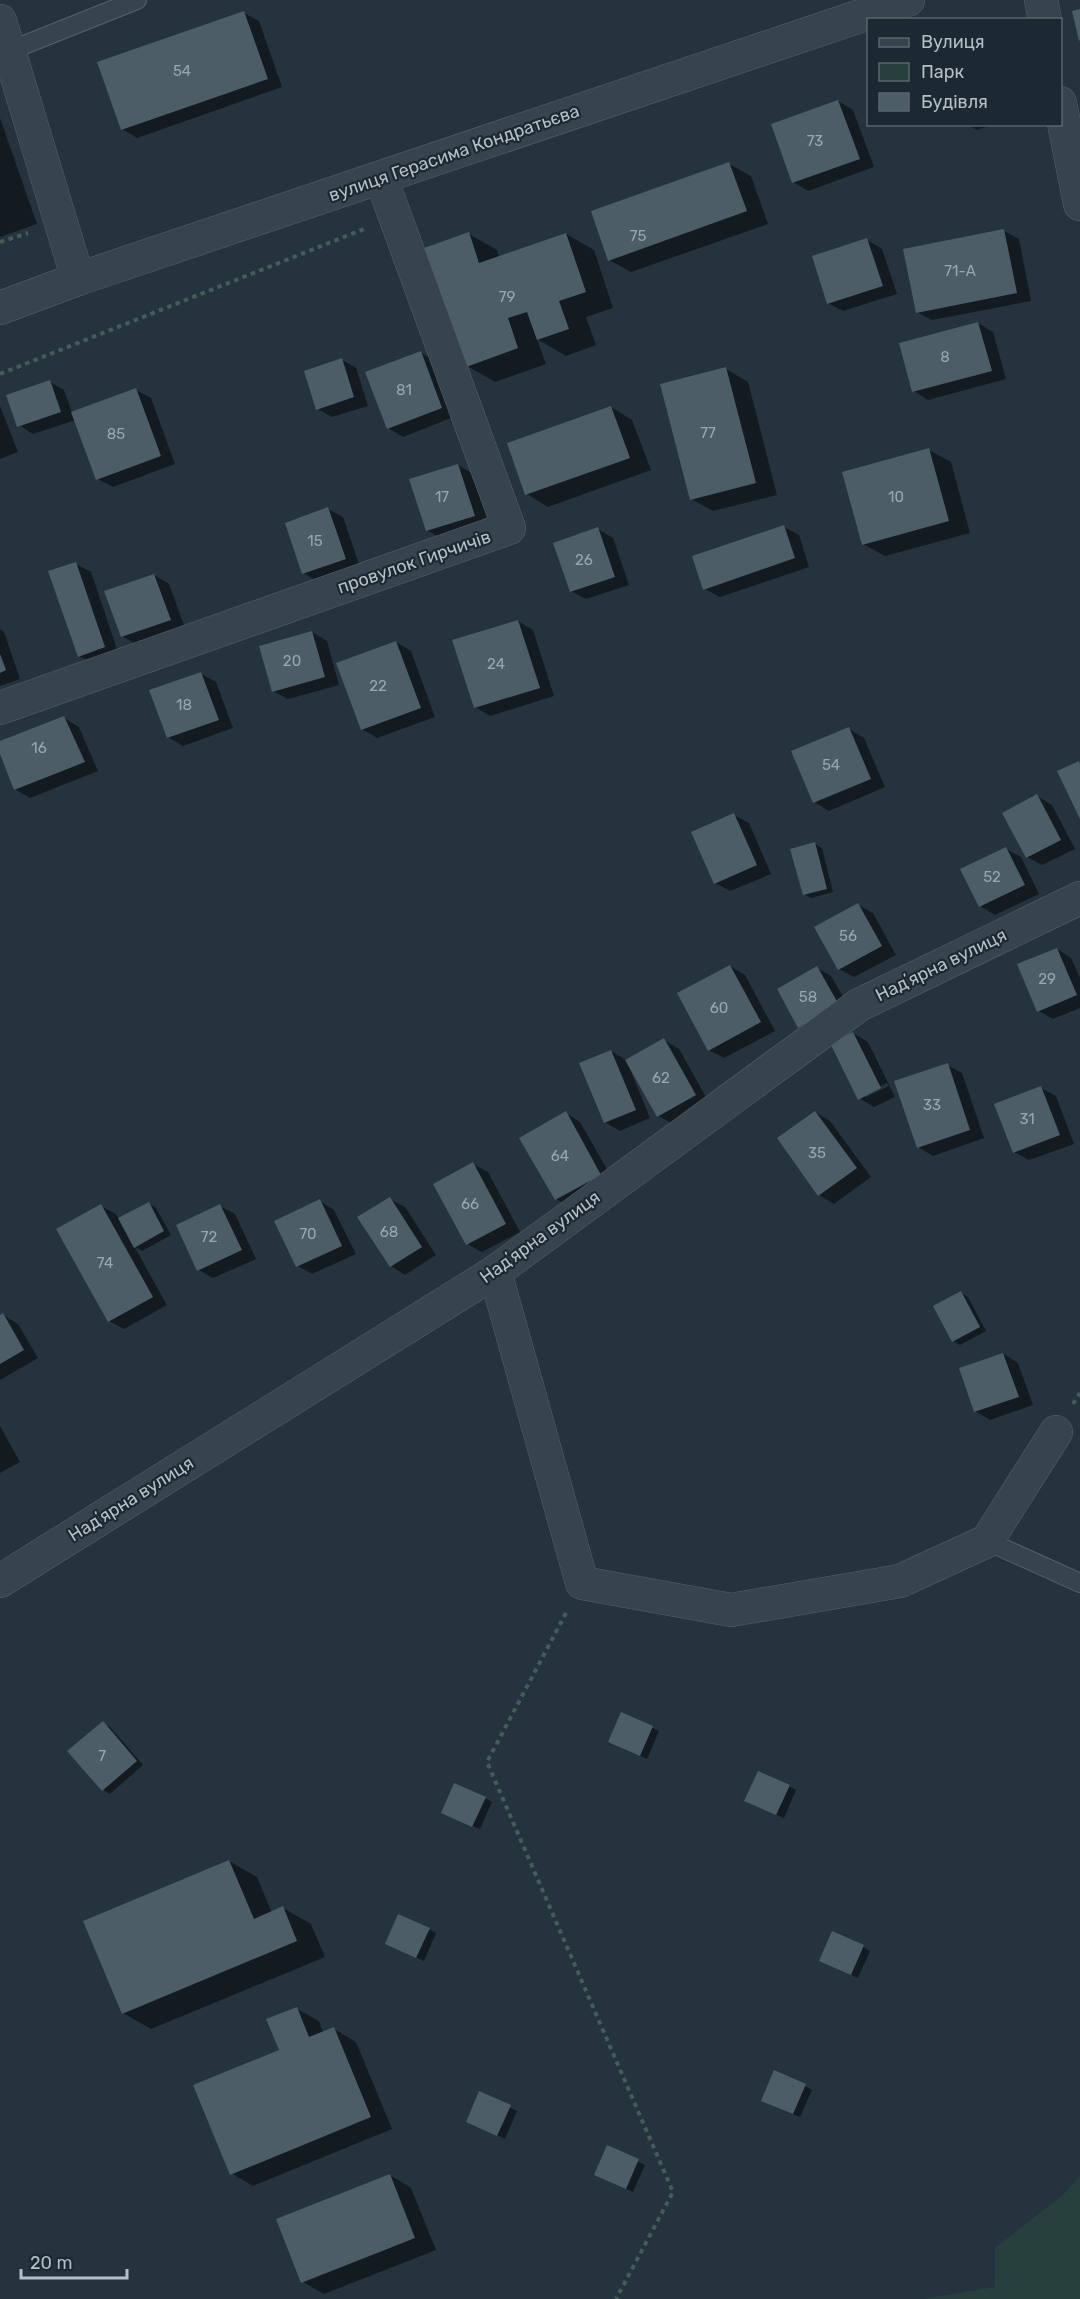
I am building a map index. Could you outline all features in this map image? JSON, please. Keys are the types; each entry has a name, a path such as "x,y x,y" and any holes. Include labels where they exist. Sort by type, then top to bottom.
{"street":[{"name":"вулиця Герасима Кондратьєва","path":"0,308 78,279 909,0"},
{"path":"1041,0 1044,18"},
{"path":"4,36 78,279"},
{"path":"1062,113 1080,204"},
{"name":"провулок Гирчичів","path":"0,708 509,528 381,178"},
{"name":"Надʼярна вулиця","path":"0,1581 495,1272 859,1005 1080,898"},
{"path":"495,1272 582,1583 731,1610 900,1581 987,1541 1056,1432"}],"lane":[{"path":"4,36 137,0"},
{"path":"987,1541 1080,1583"}],"path":[{"path":"0,374 394,217"},
{"path":"582,1583 487,1762 673,2192 616,2299"}],"green space":[{"path":"1080,2176 1080,2299 923,2299 995,2287 995,2248 1064,2194"}],"building":[{"path":"1080,9 1080,40 1079,41 1072,11"},
{"path":"244,11 268,79 121,130 97,62"},
{"path":"838,100 860,159 792,183 771,124"},
{"path":"729,162 747,211 608,261 591,211"},
{"path":"1004,229 1017,293 916,313 903,249"},
{"path":"469,232 479,263 566,233 586,292 559,301 569,329 537,340 527,312 508,318 518,348 466,367 424,248"},
{"path":"867,238 883,286 827,304 812,256"},
{"path":"978,322 992,371 912,392 899,343"},
{"path":"421,351 442,408 387,429 365,372"},
{"path":"342,358 354,397 316,410 304,371"},
{"path":"726,367 756,483 690,500 660,384"},
{"path":"50,380 61,412 17,427 6,395"},
{"path":"136,388 161,456 96,480 71,412"},
{"path":"611,406 630,458 525,495 507,443"},
{"path":"929,448 949,521 862,545 842,472"},
{"path":"458,464 475,516 426,531 409,479"},
{"path":"328,507 346,559 302,574 285,523"},
{"path":"784,525 795,558 703,590 692,556"},
{"path":"598,527 615,577 570,592 553,543"},
{"path":"76,562 105,647 78,657 48,571"},
{"path":"154,574 171,620 121,637 104,591"},
{"path":"518,620 540,688 474,708 452,640"},
{"path":"312,631 325,677 272,692 259,646"},
{"path":"396,641 421,708 361,730 336,663"},
{"path":"0,654 6,670 0,673"},
{"path":"201,672 219,720 167,738 149,690"},
{"path":"64,716 85,762 14,790 0,754 0,741"},
{"path":"849,727 871,779 813,803 791,751"},
{"path":"1079,761 1080,764 1080,819 1057,771"},
{"path":"1037,794 1061,840 1026,858 1002,813"},
{"path":"734,813 757,865 714,884 691,832"},
{"path":"815,842 827,889 803,895 790,849"},
{"path":"1006,847 1025,885 979,907 960,869"},
{"path":"858,903 882,946 838,970 814,927"},
{"path":"1057,948 1077,995 1037,1012 1017,964"},
{"path":"730,965 761,1022 708,1051 677,993"},
{"path":"817,966 839,1005 798,1028 777,989"},
{"path":"853,1032 881,1088 858,1100 830,1043"},
{"path":"664,1038 696,1095 657,1117 625,1060"},
{"path":"611,1050 636,1110 604,1123 579,1063"},
{"path":"948,1063 970,1130 917,1148 894,1081"},
{"path":"1041,1086 1060,1135 1013,1153 994,1104"},
{"path":"566,1111 601,1175 555,1200 519,1138"},
{"path":"815,1111 857,1168 818,1196 777,1138"},
{"path":"473,1162 506,1224 466,1245 433,1184"},
{"path":"390,1197 422,1247 390,1267 357,1217"},
{"path":"320,1199 342,1246 296,1267 274,1221"},
{"path":"149,1202 164,1231 134,1248 118,1218"},
{"path":"101,1204 153,1297 108,1322 56,1229"},
{"path":"220,1204 242,1250 197,1271 176,1225"},
{"path":"961,1291 980,1327 952,1342 933,1306"},
{"path":"3,1313 24,1350 0,1364 0,1315"},
{"path":"1003,1353 1019,1397 974,1412 959,1368"},
{"path":"621,1712 653,1726 640,1756 608,1742"},
{"path":"103,1721 137,1761 102,1791 67,1751"},
{"path":"758,1771 790,1785 776,1815 744,1801"},
{"path":"454,1783 486,1797 472,1827 441,1813"},
{"path":"229,1860 254,1919 283,1906 297,1941 122,2014 83,1921"},
{"path":"398,1914 430,1928 416,1958 385,1944"},
{"path":"832,1931 864,1945 851,1975 819,1961"},
{"path":"297,2007 309,2037 334,2027 371,2117 230,2175 193,2085 279,2050 266,2019"},
{"path":"774,2070 806,2084 793,2114 761,2101"},
{"path":"479,2091 511,2105 497,2136 466,2122"},
{"path":"607,2145 639,2159 626,2189 594,2175"},
{"path":"390,2174 415,2238 301,2283 276,2219"}]}
